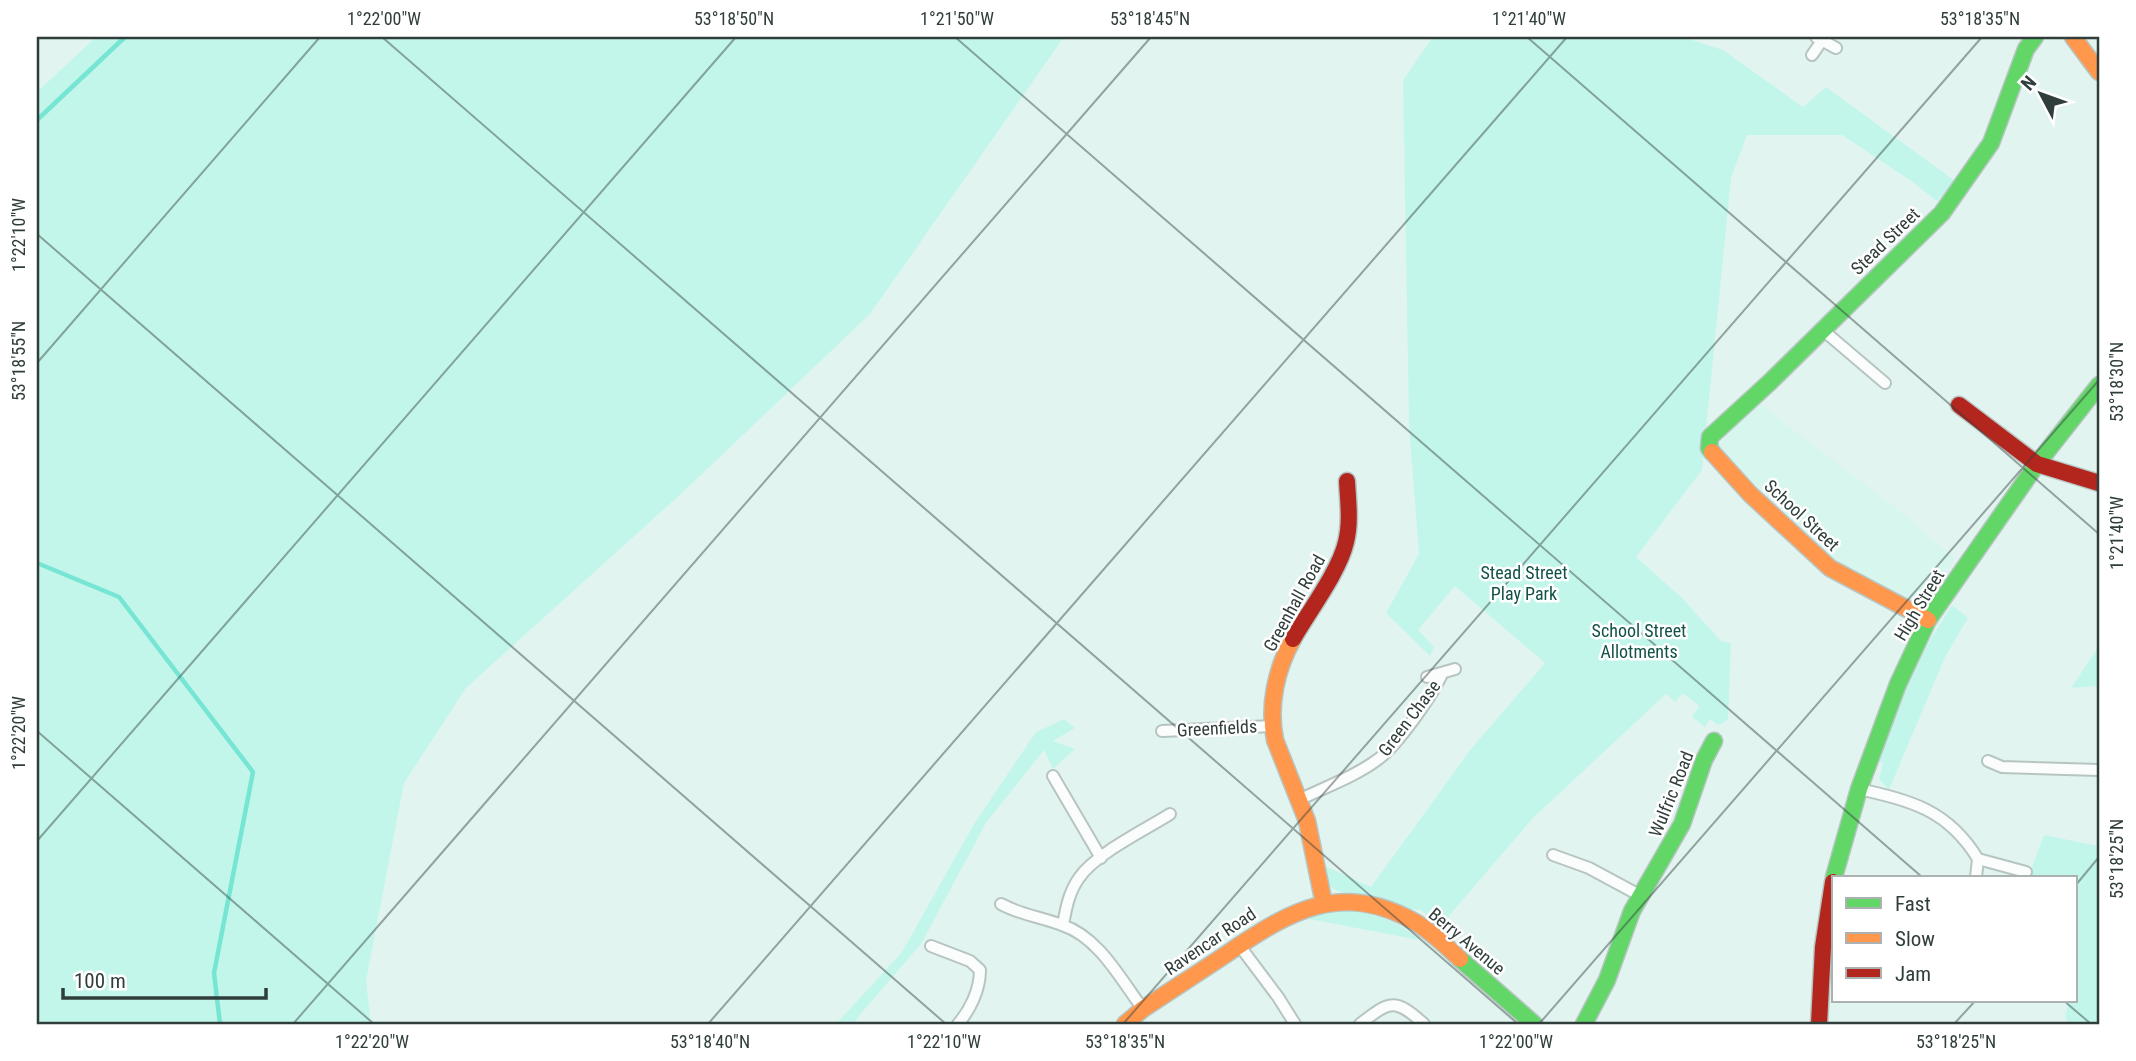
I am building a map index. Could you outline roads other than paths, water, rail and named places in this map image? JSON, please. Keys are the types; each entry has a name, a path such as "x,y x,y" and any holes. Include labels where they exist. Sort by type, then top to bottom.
{"street":[{"path":"2073,37 2099,72"},
{"path":"1812,55 1819,39 1836,48"},
{"name":"Stead Street","path":"1710,436 1824,331 1871,281 1942,213 1991,144 2028,41"},
{"path":"1824,331 1885,383"},
{"name":"High Street","path":"1835,876 1859,789 1898,684 1928,620 2037,464 2099,385"},
{"path":"1959,405 2037,464 2099,483"},
{"name":"School Street","path":"1710,436 1709,448 1717,458 1811,553 1830,568 1928,620"},
{"name":"Greenhall Road","path":"1324,904 1307,821 1282,762 1272,726 1273,701 1282,661 1345,548 1349,517 1348,481"},
{"name":"Green Chase","path":"1427,677 1455,668"},
{"name":"Green Chase","path":"1299,800 1378,760 1411,721 1436,687 1442,674"},
{"name":"Greenfields","path":"1162,731 1272,726"},
{"name":"Wulfric Road","path":"1584,1024 1601,995 1632,911 1682,824 1704,760 1714,741"},
{"path":"1988,761 2002,767 2099,770"},
{"path":"1052,776 1101,858"},
{"path":"1859,789 1910,801 1926,808 1957,831 1978,859 2026,872"},
{"path":"1063,925 1068,899 1074,886 1091,865 1166,817 1168,830"},
{"path":"1566,858 1569,844"},
{"path":"1553,855 1566,858 1641,896"},
{"path":"1976,876 1978,859"},
{"name":"High Street","path":"1819,1024 1823,947 1832,891"},
{"path":"1001,904 1025,915 1063,925 1090,942 1143,1009"},
{"name":"Ravencar Road","path":"1125,1024 1239,945 1290,914 1324,904"},
{"name":"Berry Avenue","path":"1324,904 1362,904 1389,910 1414,920 1534,1024"},
{"path":"1239,945 1283,1004 1294,1024"},
{"path":"931,946 970,961 980,970 975,996 958,1024"},
{"path":"1360,1024 1389,1005 1406,1009 1424,1024"}],"waterway":[{"path":"37,120 125,37"},
{"path":"37,563 119,597 253,772 214,973 220,1024"}],"park label":[{"name":"Stead Street Play Park","path":"1524,582"},
{"name":"School Street Allotments","path":"1639,640"}]}
